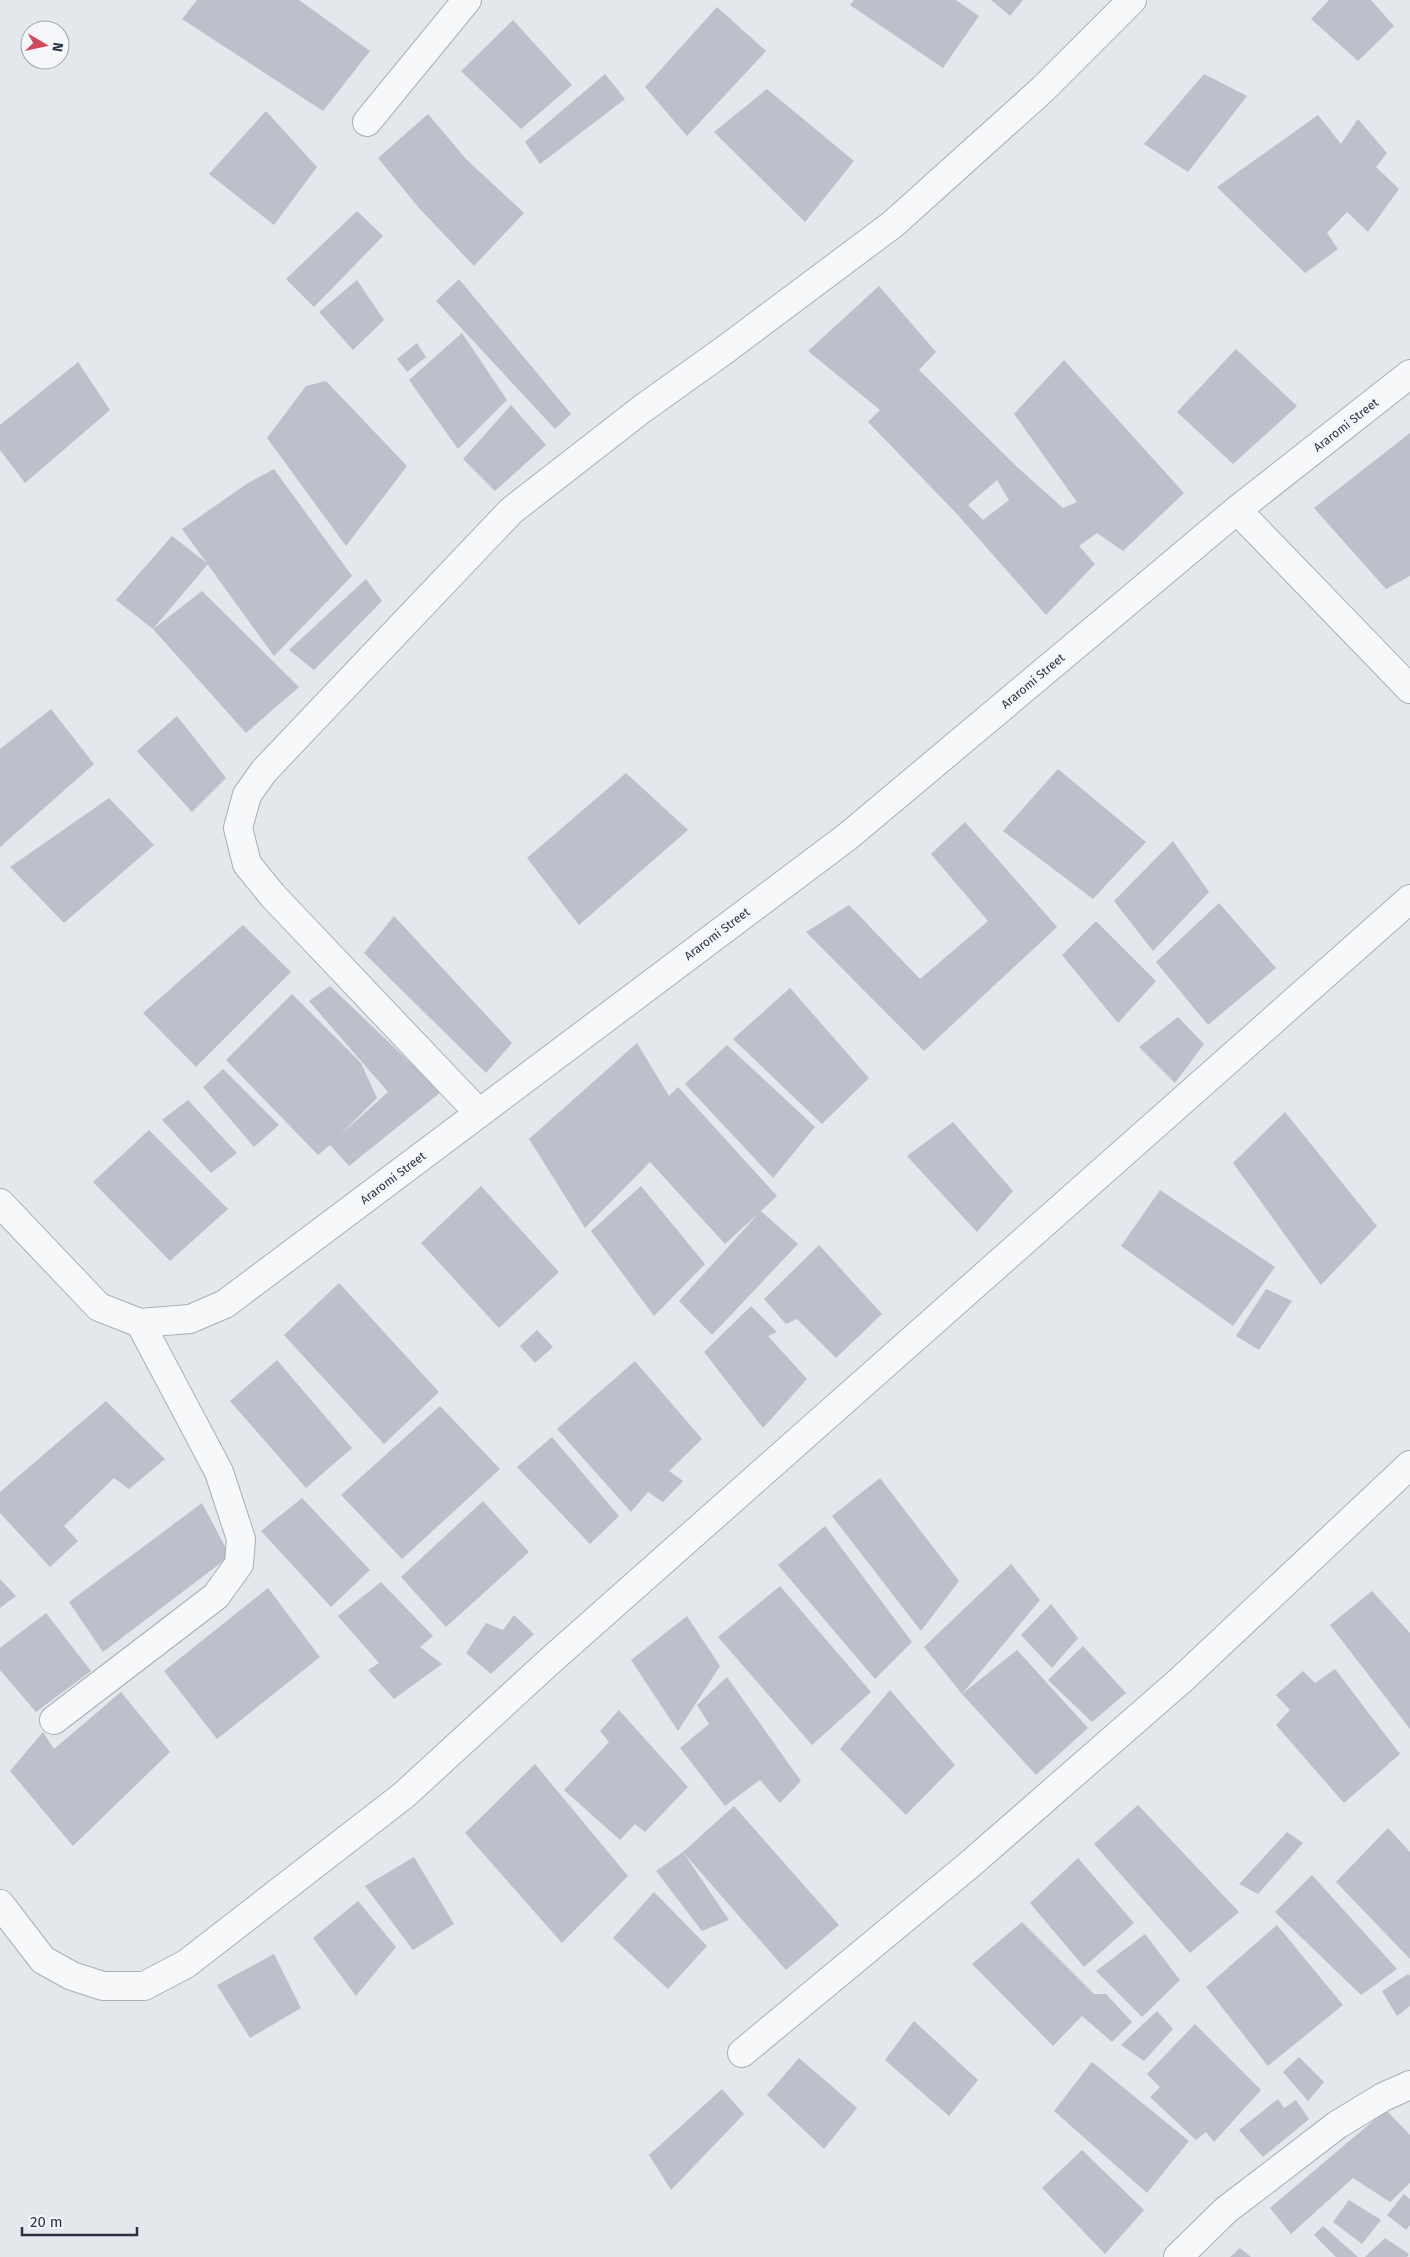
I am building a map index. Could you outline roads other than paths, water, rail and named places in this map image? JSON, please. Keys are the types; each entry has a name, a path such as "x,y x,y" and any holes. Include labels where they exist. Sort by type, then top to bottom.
{"street":[{"path":"367,122 467,0"},
{"path":"479,1113 273,896 247,864 238,828 247,795 264,771 511,511 642,409 726,349 893,224 1043,89 1132,0"},
{"name":"Araromi Street","path":"0,1203 98,1307 140,1323 190,1319 225,1304 847,837 1238,510 1410,374"},
{"path":"1238,510 1410,689"},
{"path":"0,1904 43,1960 72,1976 103,1986 144,1986 186,1964 404,1795 551,1660 1410,899"},
{"path":"54,1720 216,1596 239,1564 241,1539 219,1472 140,1323"},
{"path":"742,2052 969,1865 1174,1686 1410,1465"},
{"path":"1178,2257 1226,2210 1337,2126 1383,2097 1410,2085"}]}
